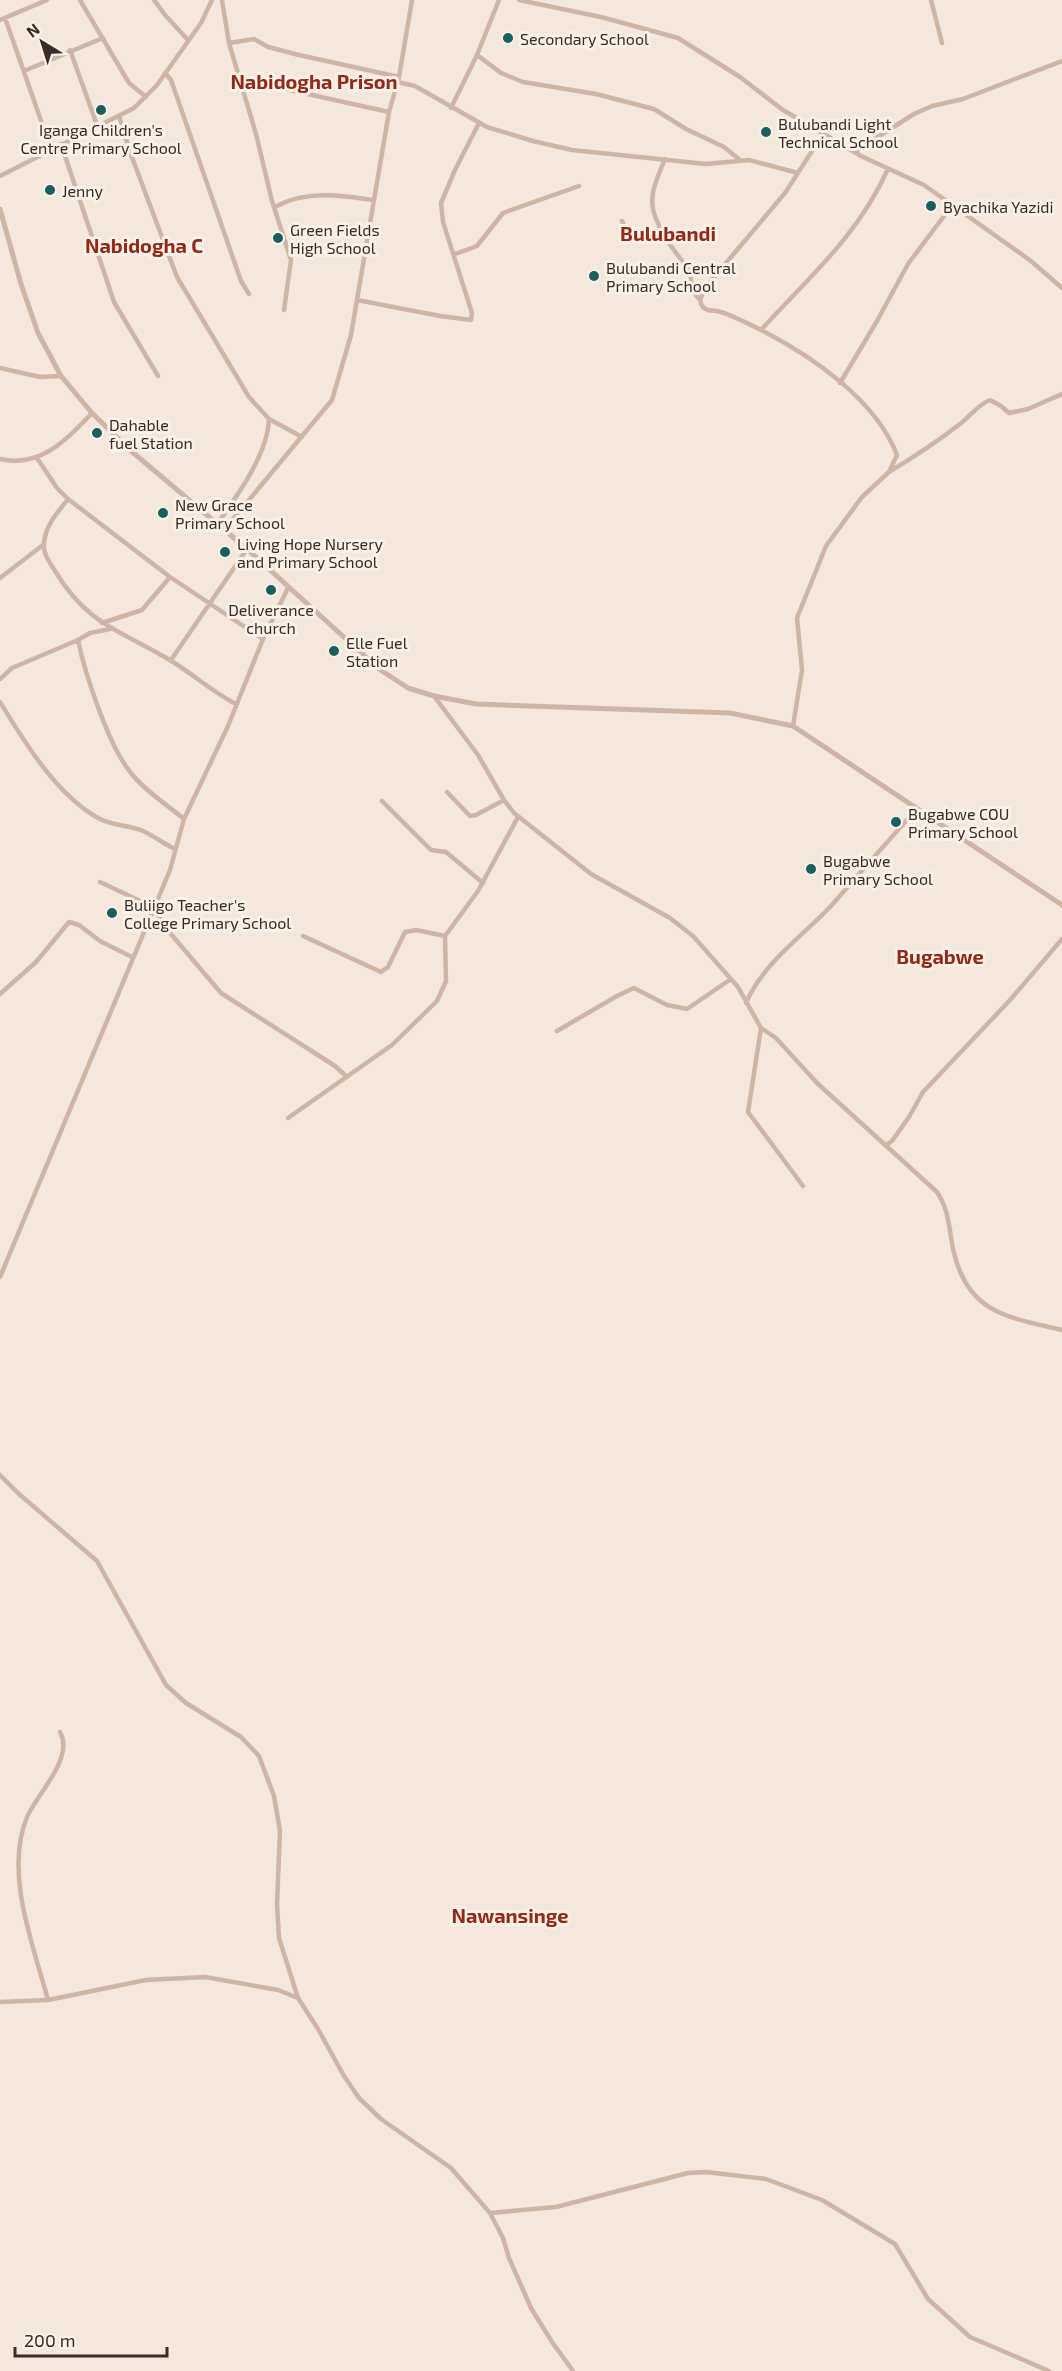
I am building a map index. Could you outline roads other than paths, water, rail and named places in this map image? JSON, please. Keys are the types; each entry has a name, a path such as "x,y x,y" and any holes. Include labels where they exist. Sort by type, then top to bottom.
{"street":[{"path":"46,0 2,19 24,70 51,149"},
{"path":"80,0 129,83 146,97"},
{"path":"154,0 188,40"},
{"path":"0,176 134,108 165,73 201,23 212,0"},
{"path":"222,0 229,43 291,260 284,310"},
{"path":"224,530 332,400 342,369 357,300 389,112 398,80 412,0"},
{"path":"451,108 477,55 499,0"},
{"path":"519,0 601,17 678,38 730,71 783,111 854,152 924,185 1031,261 1062,288"},
{"path":"931,0 942,44"},
{"path":"24,70 103,38"},
{"path":"229,43 254,39 268,47 398,80 415,86 479,123 533,141 572,150 706,164 749,160 798,174"},
{"path":"70,50 97,125"},
{"path":"477,55 501,74 523,81 596,94 654,109 686,129 724,147 740,160"},
{"path":"854,152 876,136 923,110 963,99 1062,61"},
{"path":"165,73 171,80 241,280 249,294"},
{"path":"239,79 389,112"},
{"path":"119,116 130,152 177,277 249,397 269,419 302,437"},
{"path":"357,300 471,320 472,313 443,222 441,203 479,123"},
{"path":"700,300 705,288 798,174 823,134"},
{"path":"61,144 114,302 158,376"},
{"path":"665,159 651,195 657,225 688,269 695,294 701,305 709,311 718,311 762,330 807,355 840,383 867,408 893,444 897,455 889,472"},
{"path":"762,330 833,255 878,192 888,169"},
{"path":"455,254 477,246 503,213 579,186"},
{"path":"275,207 287,200 315,196 343,196 373,200"},
{"path":"840,383 908,264 945,217 950,208 946,201"},
{"path":"0,209 21,284 38,333 61,376 92,413 130,450 247,549 379,669 408,688 434,696 476,704 730,713 793,726 1062,905"},
{"path":"622,221 632,237 645,236 668,242"},
{"path":"0,368 40,377 61,376"},
{"path":"793,726 802,670 797,618 826,546 862,497 889,472 913,458 961,423 985,402 990,400 1009,413 1028,410 1062,394"},
{"path":"0,459 23,462 37,458 55,448 92,413"},
{"path":"217,524 238,495 268,439 269,419"},
{"path":"37,458 57,488 68,499 170,577 263,639"},
{"path":"68,499 49,524 44,545 47,559 66,589 86,611 102,623 171,660 222,697 236,704"},
{"path":"0,578 44,545"},
{"path":"171,660 247,549"},
{"path":"102,623 142,610 170,577"},
{"path":"0,1276 170,870 184,819 263,639 288,588"},
{"path":"0,679 12,668 90,633 111,629"},
{"path":"78,639 83,661 122,762 143,786 184,819"},
{"path":"434,696 478,755 504,800 518,817 591,874 682,926 731,980 761,1028 776,1038 816,1083 937,1192 946,1205 959,1269 970,1291 994,1311 1022,1321 1062,1330"},
{"path":"0,702 55,783 75,800 98,818 143,831 175,849"},
{"path":"447,792 470,816 504,800"},
{"path":"382,801 431,850 446,852 483,883"},
{"path":"746,1003 752,989 773,963 831,906 916,810"},
{"path":"288,1118 392,1046 436,1001 446,981 445,936 483,883 518,817"},
{"path":"100,882 153,908 165,927 221,993 320,1056 348,1077"},
{"path":"0,994 36,962 69,922 79,925 100,941 132,957"},
{"path":"303,936 381,972 388,967 405,932 416,930 445,936"},
{"path":"886,1145 891,1142 909,1117 923,1092 1011,999 1062,939"},
{"path":"557,1031 634,988 668,1005 687,1009 731,980"},
{"path":"761,1028 748,1112 803,1185"},
{"path":"0,1474 19,1494 97,1561 166,1685 186,1703 241,1737 259,1756 274,1796 280,1831 276,1904 279,1938 298,1998 359,2098 381,2119 451,2169 490,2213 503,2238 509,2258 531,2308 573,2371"},
{"path":"48,2000 17,1878 18,1851 27,1817 57,1771 63,1737 60,1732"},
{"path":"0,2002 48,2000 146,1980 205,1977 278,1989 298,1998"},
{"path":"490,2213 556,2206 688,2173 706,2172 766,2179 822,2200 883,2235 895,2244 928,2300 970,2337 1049,2371"}],"place":[{"name":"Secondary School","path":"508,38"},
{"name":"Iganga Children's Centre Primary School","path":"101,110"},
{"name":"Bulubandi Light Technical School","path":"766,132"},
{"name":"Jenny","path":"50,190"},
{"name":"Byachika Yazidi","path":"931,206"},
{"name":"Green Fields High School","path":"278,238"},
{"name":"Bulubandi Central Primary School","path":"594,276"},
{"name":"Dahable fuel Station","path":"97,433"},
{"name":"New Grace Primary School","path":"163,513"},
{"name":"Living Hope Nursery and Primary School","path":"225,552"},
{"name":"Deliverance church","path":"271,590"},
{"name":"Elle Fuel Station","path":"334,651"},
{"name":"Bugabwe COU Primary School","path":"896,822"},
{"name":"Bugabwe Primary School","path":"811,869"},
{"name":"Buliigo Teacher's College Primary School","path":"112,913"}],"district":[{"name":"Nabidogha Prison","path":"314,81"},
{"name":"Bulubandi","path":"668,233"},
{"name":"Nabidogha C","path":"144,245"},
{"name":"Bugabwe","path":"940,956"},
{"name":"Nawansinge","path":"510,1915"}]}
